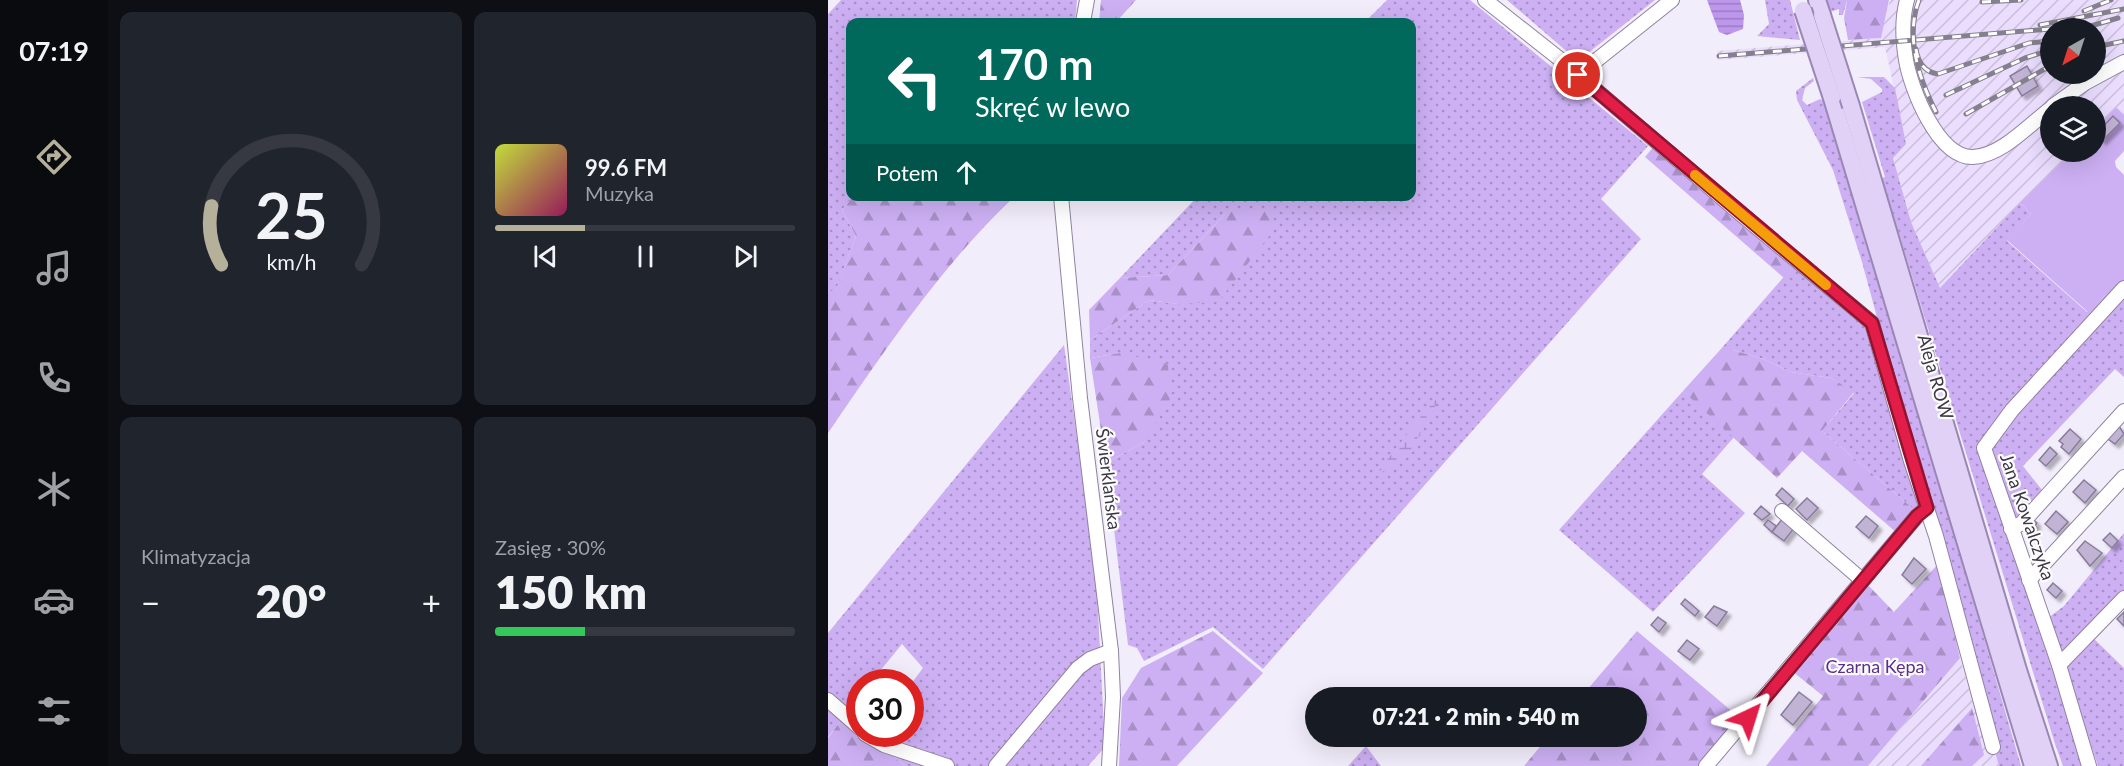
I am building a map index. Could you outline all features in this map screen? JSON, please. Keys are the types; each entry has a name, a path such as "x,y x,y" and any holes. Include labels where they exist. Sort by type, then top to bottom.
{"main road":[{"name":"Aleja ROW","path":"1810,6 1832,98 2033,766"},
{"name":"Aleja ROW","path":"1810,6 1851,106 2018,670 2049,766"}],"street":[{"path":"1084,18 1087,0"},
{"path":"1485,0 1578,75 1872,323 1927,508 1993,747"},
{"path":"1578,75 1672,0"},
{"path":"1907,0 1904,26 1906,59 1913,85 1938,134 1957,154 1976,157 1988,154 2040,116"},
{"path":"2067,96 2085,83 2124,62"},
{"name":"Świerklańska","path":"1061,201 1080,398 1112,651 1113,721 1109,766"},
{"name":"Jana Kowalczyka","path":"2089,766 2059,665 1984,448 2012,410 2124,288"},
{"path":"2011,529 2022,524 2124,411"},
{"path":"2029,580 2124,477"},
{"path":"1706,766 1862,580 1917,516 1927,508"},
{"path":"1782,511 1862,580"},
{"path":"2059,665 2124,598"},
{"path":"996,766 1078,668 1090,659 1112,651"},
{"path":"828,700 846,716"},
{"path":"890,747 947,766"}],"shaded area":[{"path":"1707,0 1740,0 1744,15 1743,29 1727,35 1719,32"},
{"path":"1890,0 2124,0 2124,115 2116,107 2106,118 2106,96 2040,96 2040,162 2062,162 1940,288 1911,222 1893,158 1906,143 1885,47 1717,60 1717,51 1880,38"},
{"path":"1960,658 1986,748 1995,746 1999,766 1868,766"}],"green space":[{"path":"841,0 1077,0 1075,18 846,18 846,201 849,201 842,210 856,236 835,293 828,290 828,14"},
{"path":"1101,0 1136,0 1120,18 1099,18"},
{"path":"1387,0 1470,0 1648,146 1601,199 1641,239 1263,669 1213,627 1144,661 1137,648 1128,645 1106,463 1146,441 1120,353 1090,358 1090,340 1149,300 1178,304 1227,212 1168,275 1120,278 1193,201 1416,201 1416,18 1369,18"},
{"path":"1507,0 1655,0 1578,61"},
{"path":"1765,0 1790,0 1800,40 1757,36 1769,24"},
{"path":"1826,0 1847,0 1843,15 1839,15 1839,9 1830,12"},
{"path":"1847,0 1889,0 1881,38 1848,40 1844,18"},
{"path":"1857,77 1884,77 1895,88 1906,144 1893,158 1911,222 1940,288 2020,203 2031,214 2007,241 2087,312 2105,295 2124,293 2124,377 2115,369 2023,466 2042,490 2011,529 2086,766 2063,766 2055,744 1882,178 1885,177 1862,102 1882,92 1882,89 1871,79"},
{"path":"1813,78 1814,81 1805,88 1802,100 1807,105 1820,99 1823,101 1951,524 2021,766 1999,766 1862,262 1833,170 1797,100 1796,91"},
{"path":"2116,107 2124,115 2124,151 2115,161 2116,167 2124,175 2124,281 2112,294 2105,295 2088,312 2007,240 2031,214 2020,203 2062,162 2106,162 2106,118"},
{"path":"1655,145 1796,263 1784,278 1645,157"},
{"path":"848,201 1010,201 938,280 828,433 828,290 835,292 856,236 842,210"},
{"path":"1274,211 1270,235 1218,302 1178,304 1149,300 1090,340 1089,310 1120,278 1168,275 1227,212"},
{"path":"1796,263 1870,325 1922,505 1916,511 1822,431 1854,393 1831,378 1791,372 1763,359 1733,350 1720,350"},
{"path":"1064,345 1096,573 1105,747 1088,766 905,766 885,747 924,747 924,669 902,644 882,669 846,669 846,714 828,737 828,633"},
{"path":"1720,350 1733,350 1763,359 1791,372 1831,378 1854,392 1822,431 1916,511 1897,533 1802,451 1777,478 1683,391"},
{"path":"1120,353 1168,364 1170,399 1146,441 1106,463 1090,358"},
{"path":"1683,391 1735,436 1702,474 1745,513 1653,612 1559,530"},
{"path":"1440,392 1437,403 1408,455 1373,478"},
{"path":"2124,533 2124,594 2089,634 2124,668 2124,766 2098,766 2048,618 2064,606"},
{"name":"Czarna Kępa","path":"1938,564 1960,658 1868,766 1766,766 1823,696 1792,671 1867,584 1894,612"},
{"path":"1213,631 1263,673 1177,766 1119,766 1122,698 1141,668"},
{"path":"1637,631 1741,719 1701,766 1524,766 1540,747 1647,747 1647,687 1589,687"},
{"path":"1972,708 1984,755 1972,766 1921,766"},
{"path":"846,713 846,747 884,747 905,766 828,766 828,738"},
{"path":"1367,747 1381,766 1348,766"}],"building":[{"path":"2027,66 2038,86 2022,96 2010,76"},
{"path":"2113,116 2120,123 2106,137 2106,123"},
{"path":"2119,426 2124,434 2115,444 2108,439"},
{"path":"2070,429 2081,439 2069,454 2061,447 2063,444 2059,441"},
{"path":"2050,447 2057,454 2046,466 2039,460"},
{"path":"2084,480 2096,490 2085,503 2073,492"},
{"path":"1782,488 1794,499 1788,506 1776,495"},
{"path":"1807,498 1818,508 1807,520 1796,509"},
{"path":"1761,506 1770,514 1762,520 1754,514"},
{"path":"2056,511 2068,522 2057,534 2045,524"},
{"path":"1866,516 1878,526 1869,538 1856,527"},
{"path":"1783,518 1795,527 1784,541 1772,532"},
{"path":"2033,519 2037,523 2035,526 2037,528 2032,533 2025,527"},
{"path":"1768,520 1776,526 1772,532 1764,525"},
{"path":"2110,533 2118,541 2112,548 2103,540"},
{"path":"2085,541 2102,553 2090,566 2077,550"},
{"path":"1914,558 1926,569 1912,584 1902,575"},
{"path":"2053,583 2062,591 2056,598 2047,590"},
{"path":"1685,599 1699,611 1695,616 1681,604"},
{"path":"1714,606 1727,612 1717,626 1705,617"},
{"path":"2124,612 2124,626 2117,619"},
{"path":"1658,617 1666,623 1659,632 1651,625"},
{"path":"1687,640 1699,649 1690,660 1678,651"},
{"path":"1799,692 1812,702 1793,725 1781,715"}],"railway":[{"path":"1919,0 1913,28 1916,58 1924,86 1936,112"},
{"path":"1982,2 2021,0"},
{"path":"2084,11 2111,0"},
{"path":"2077,18 2124,9"},
{"path":"2106,22 2118,18"},
{"path":"1719,56 2040,30"},
{"path":"2106,45 2124,41"},
{"path":"1916,49 1922,66 1938,74 2029,43 2040,42"},
{"path":"1946,95 2040,53"},
{"path":"1966,114 2040,72"}],"slow traffic":[{"path":"1695,175 1826,285"}],"route":[{"path":"1578,75 1872,323 1911,461 1927,508 1917,516 1862,580 1748,718"}]}
